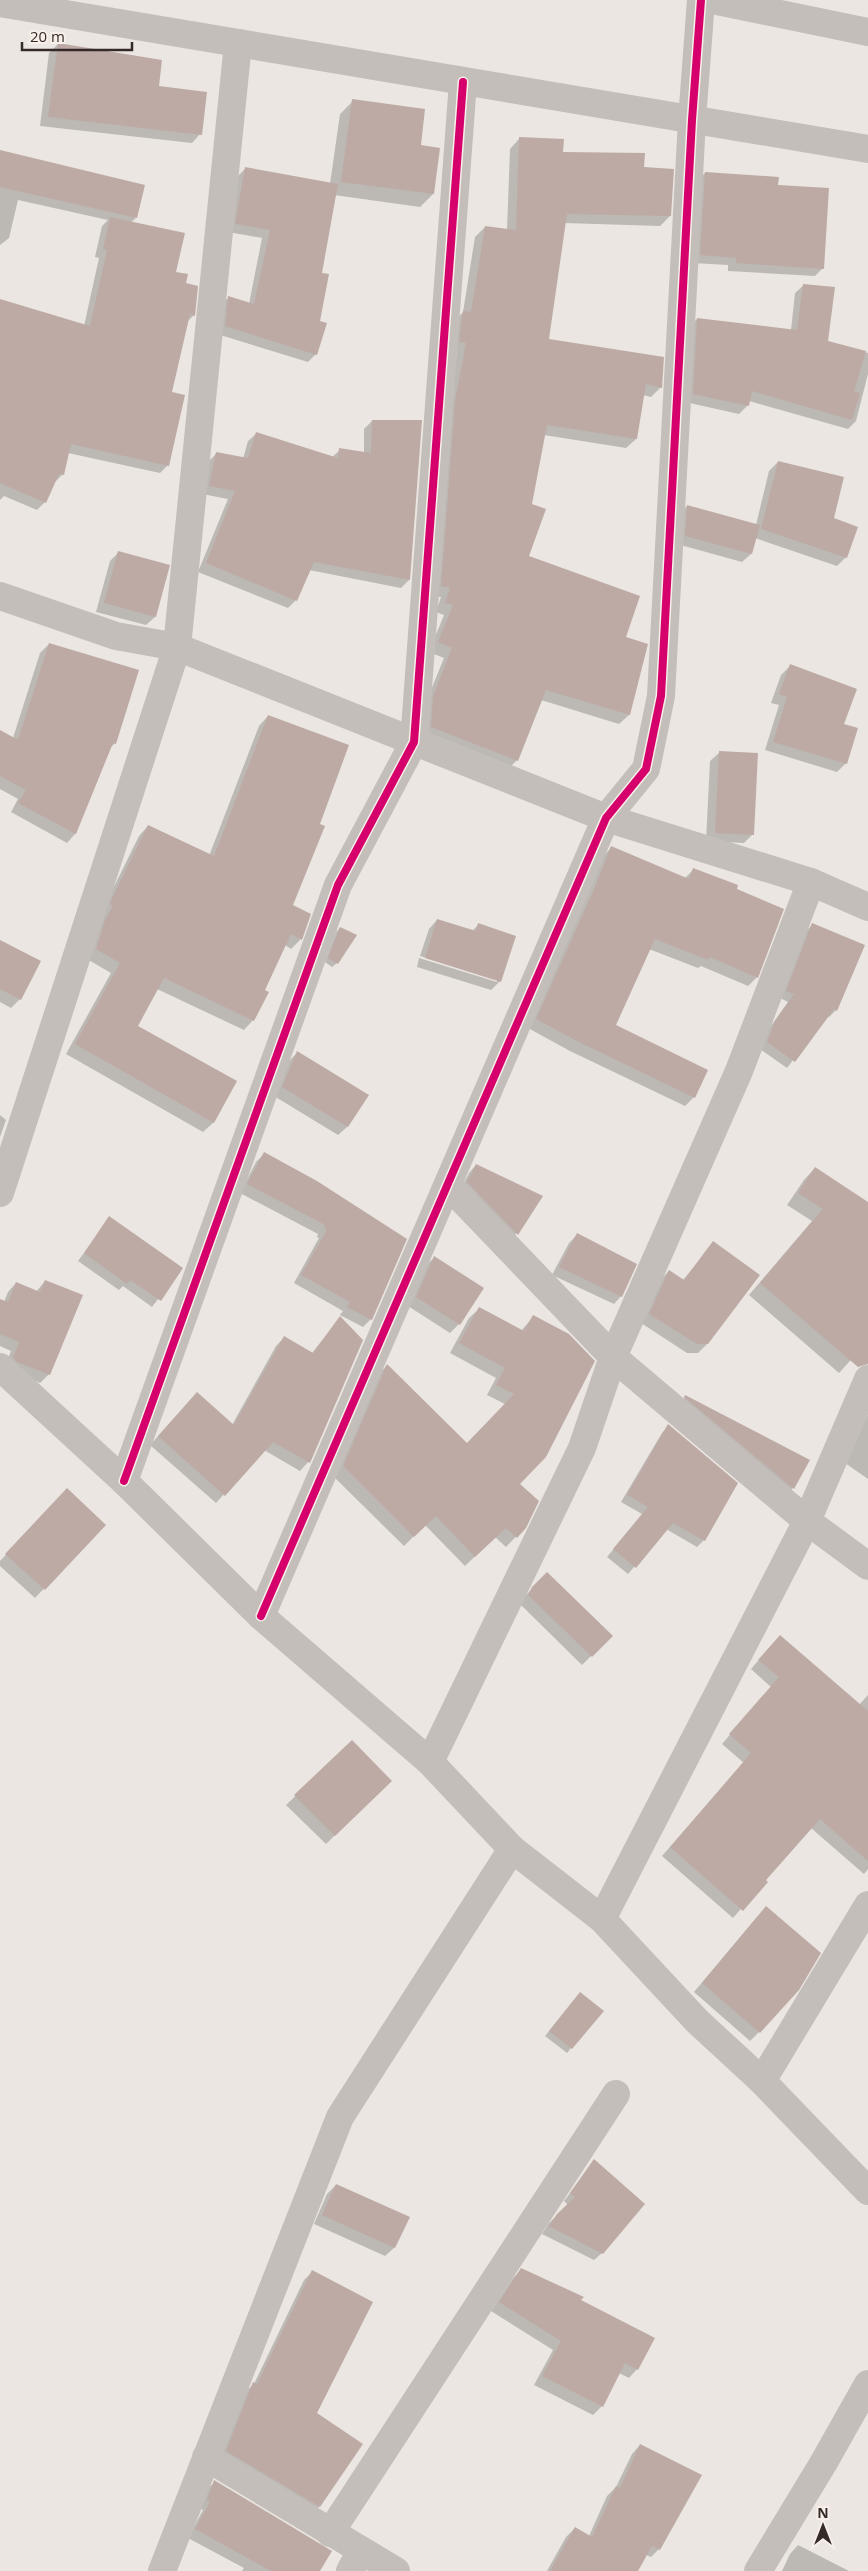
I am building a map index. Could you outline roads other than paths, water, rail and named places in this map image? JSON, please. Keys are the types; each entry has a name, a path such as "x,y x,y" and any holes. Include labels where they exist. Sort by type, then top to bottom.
{"street":[{"path":"261,1616 449,1186 606,818 646,769 661,696 692,120 701,0"},
{"path":"712,0 868,32"},
{"path":"0,3 868,149"},
{"path":"0,1193 177,647 238,42"},
{"path":"124,1481 338,885 414,742 463,82"},
{"path":"0,596 116,636 177,647 606,818 811,882 868,907"},
{"path":"430,1762 582,1448 613,1357 738,1071 811,882"},
{"path":"449,1186 613,1357 807,1521 868,1566"},
{"path":"0,1367 124,1481 261,1616 430,1762 512,1849 602,1919 697,2021 762,2081 868,2191"},
{"path":"602,1919 807,1521 868,1379"},
{"path":"162,2571 340,2117 512,1849"},
{"path":"762,2081 868,1905"},
{"path":"330,2533 616,2094"},
{"path":"758,2571 824,2462 868,2384"},
{"path":"206,2457 330,2533 355,2561 396,2571"}]}
